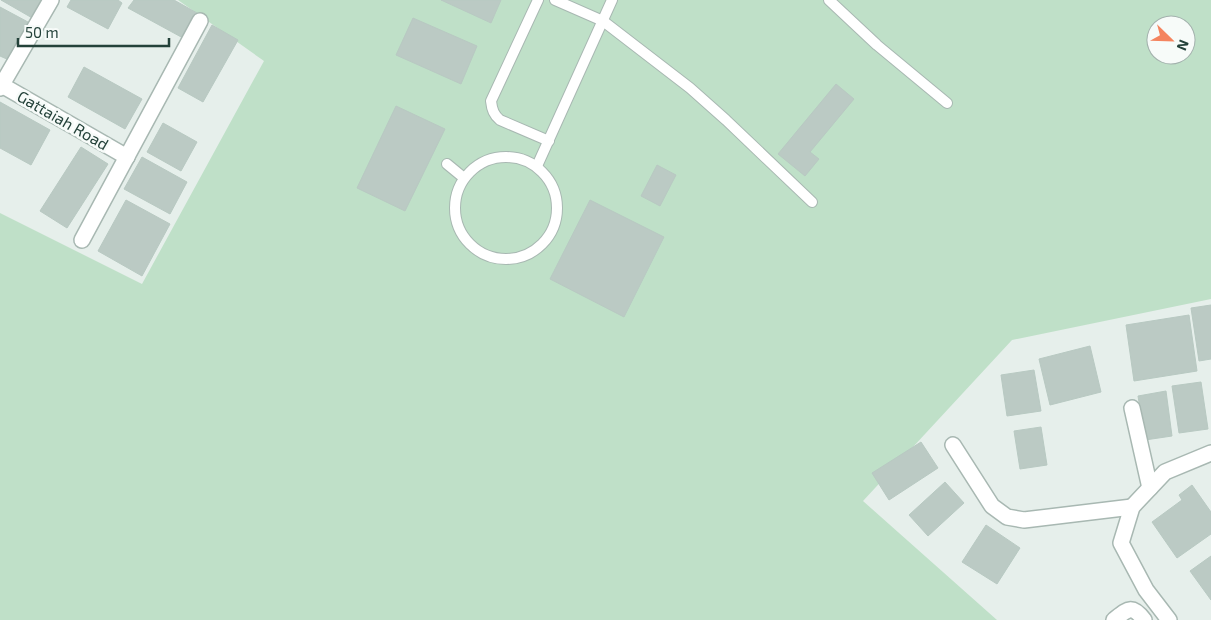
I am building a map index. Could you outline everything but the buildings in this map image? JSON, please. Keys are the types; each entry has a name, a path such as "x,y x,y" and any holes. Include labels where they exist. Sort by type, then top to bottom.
{"street":[{"path":"0,86 50,0"},
{"path":"82,240 200,21"},
{"name":"Gattaiah Road","path":"0,86 127,156"},
{"path":"1132,408 1150,488"},
{"path":"953,445 992,506 1007,517 1024,520 1132,506"},
{"path":"1169,620 1146,590 1121,542 1132,506 1165,472 1211,453"},
{"path":"1114,620 1127,610 1133,609 1144,620"}],"lane":[{"path":"538,0 491,101 495,116 500,120 549,141"},
{"path":"555,0 603,22 690,88 812,202"},
{"path":"537,166 612,0"},
{"path":"829,0 877,45 947,104"},
{"path":"506,156 523,158 537,166 549,179 556,195 558,213 552,230 553,239 528,254 511,259 493,258 477,250 465,240 457,225 454,209 457,192 464,178 476,166 490,158 506,156"},
{"path":"447,164 464,178"}],"green space":[{"path":"178,0 1211,0 1211,299 1012,340 863,501 997,620 0,620 0,213 142,284 264,61"}]}
